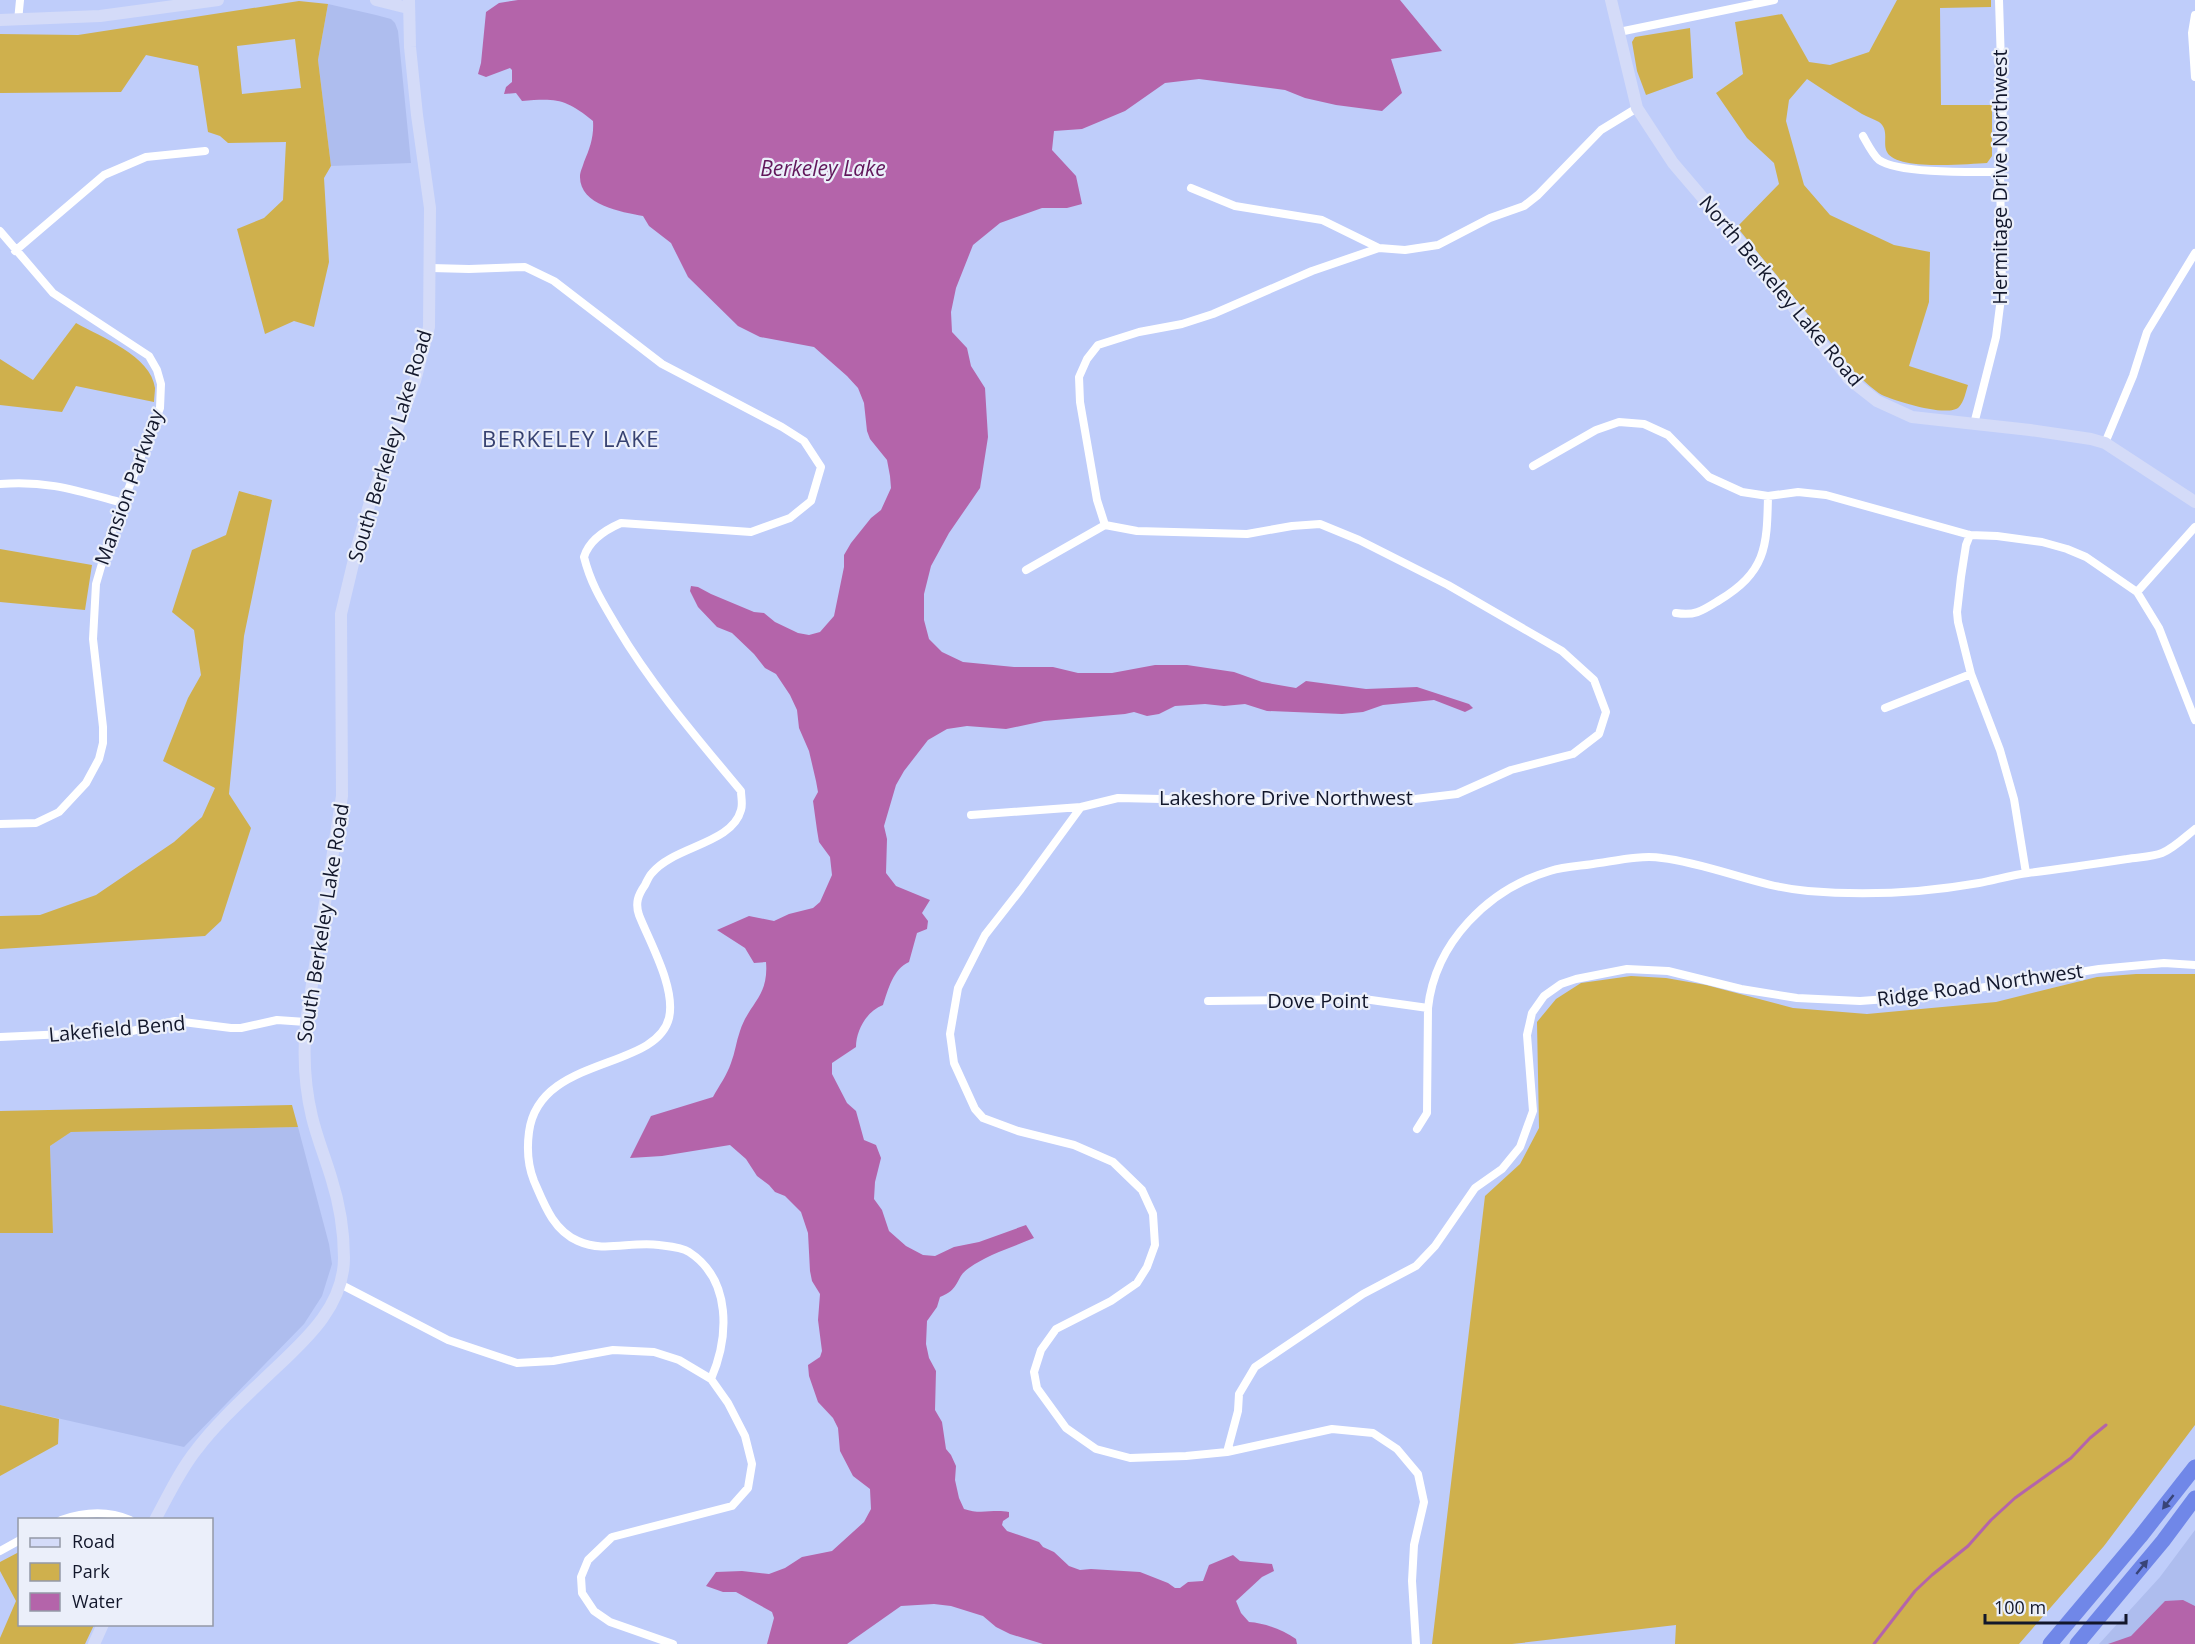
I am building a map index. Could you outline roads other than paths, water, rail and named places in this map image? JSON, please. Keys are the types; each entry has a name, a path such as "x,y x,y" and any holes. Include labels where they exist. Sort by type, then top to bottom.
{"highway":[{"path":"2050,1644 2140,1537 2195,1467"},
{"path":"2077,1644 2163,1541 2195,1498"}],"street":[{"path":"18,21 20,0"},
{"path":"0,20 100,16 218,0"},
{"path":"376,0 408,4"},
{"name":"North Berkeley Lake Road","path":"1611,0 1637,108 1673,163 1772,279 1850,379 1877,401 1912,417 2040,431 2105,443 2195,502"},
{"path":"1619,32 1774,0"},
{"name":"Hermitage Drive Northwest","path":"1974,424 1996,338 2002,290 2000,172 2003,127 1999,0"},
{"name":"South Berkeley Lake Road","path":"155,1518 196,1450 262,1380 308,1337 322,1319 340,1284 344,1262 344,1241 334,1185 318,1139 305,1086 303,1057 306,1022 342,796 341,614 367,513 415,381 429,327 430,208 417,115 408,4"},
{"path":"2195,15 2192,33 2195,77"},
{"path":"1191,188 1235,206 1322,220 1379,248 1405,250 1438,245 1490,218 1524,206 1538,195 1601,130 1637,108"},
{"path":"1863,136 1878,160 1895,165 1922,170 2000,172"},
{"path":"15,251 104,175 146,157 205,151"},
{"name":"Mansion Parkway","path":"0,231 53,294 149,356 157,370 161,384 160,408 106,546 96,584 93,639 103,727 103,743 99,759 86,783 59,812 36,823 0,824"},
{"path":"1026,570 1105,525 1097,500 1080,402 1079,377 1087,359 1098,345 1139,332 1182,324 1213,314 1312,271 1379,248"},
{"path":"2105,443 2133,376 2147,332 2195,253"},
{"path":"431,268 525,267 554,280 662,364 782,427 804,441 821,467 811,501 790,518 751,531 621,523 607,529 591,544 584,557 590,581 635,657 669,705 741,791 743,806 739,816 728,830 668,860 652,872 640,893 636,906 666,981 670,1003 669,1019 659,1038 647,1046 564,1082 546,1094 531,1116 527,1146 533,1178 557,1227 577,1241 598,1248 656,1244 688,1250 708,1268 721,1292 724,1327 719,1360 711,1379"},
{"path":"1533,466 1596,430 1619,423 1644,424 1668,435 1709,477 1742,492 1768,496 1798,492 1835,498 1970,535 2042,542 2067,549 2086,557 2137,592 2159,628 2195,720"},
{"path":"0,484 44,483 69,487 123,504"},
{"path":"1676,614 1689,615 1701,612 1744,585 1762,556 1767,533 1768,496"},
{"name":"Lakeshore Drive Northwest","path":"970,815 1081,807 1118,798 1390,802 1457,794 1511,770 1573,754 1599,734 1606,712 1594,680 1562,651 1448,585 1359,540 1320,524 1292,526 1247,534 1137,531 1105,525"},
{"path":"2137,592 2195,527"},
{"path":"1970,535 1966,545 1957,612 1958,622 1971,674 2000,750 2014,799 2026,873"},
{"path":"1885,708 1971,674"},
{"path":"1081,807 985,934 958,988 950,1034 954,1064 965,1091 983,1118 1018,1131 1074,1145 1113,1162 1142,1190 1153,1214 1155,1245 1142,1275 1137,1282 1111,1301 1056,1329 1041,1350 1037,1361 1034,1372 1037,1388 1066,1428 1096,1449 1130,1458 1227,1452 1332,1429 1373,1433 1398,1449 1418,1474 1424,1502 1413,1557 1412,1581 1416,1644"},
{"path":"1417,1130 1426,1113 1430,992 1448,948 1482,908 1503,892 1543,873 1618,860 1660,857 1804,891 1850,895 1893,894 1980,883 2026,873 2058,871 2162,853 2195,829"},
{"name":"Ridge Road Northwest","path":"1227,1452 1238,1411 1239,1394 1255,1367 1363,1294 1416,1266 1435,1246 1475,1188 1502,1169 1520,1147 1533,1111 1527,1035 1532,1013 1544,996 1562,984 1627,969 1668,971 1741,989 1797,998 1860,1001 1929,996 2100,969 2164,963 2195,965"},
{"name":"Dove Point","path":"1208,1001 1364,999 1428,1008"},
{"name":"Lakefield Bend","path":"0,1037 132,1031 175,1021 241,1028 277,1020 306,1022"},
{"path":"340,1284 448,1340 517,1363 553,1361 613,1350 654,1352 680,1360 711,1379 728,1403 745,1436 752,1464 748,1488 732,1506 612,1537 588,1560 581,1577 582,1593 594,1611 610,1622 673,1644"},
{"path":"67,1518 78,1514 102,1512 123,1518"},
{"path":"0,1551 18,1541"},
{"path":"94,1644 102,1626"}],"water":[{"name":"Berkeley Lake","path":"518,0 1400,0 1442,51 1391,59 1402,93 1382,111 1336,105 1305,98 1285,90 1199,79 1165,83 1125,111 1082,129 1054,131 1052,150 1076,176 1082,204 1067,208 1042,208 1000,223 973,245 956,288 951,312 952,332 967,348 971,366 985,388 988,437 980,488 949,533 931,566 924,594 924,620 929,639 942,652 963,662 1014,667 1053,667 1078,673 1112,673 1155,665 1187,665 1234,672 1262,682 1296,688 1306,681 1366,689 1417,687 1469,704 1473,708 1465,712 1434,700 1383,705 1363,712 1342,714 1267,711 1245,704 1224,706 1205,704 1175,706 1159,714 1147,716 1134,712 1044,721 1006,729 967,726 947,729 928,740 904,771 896,785 884,826 887,839 886,873 896,886 930,900 922,913 928,921 927,929 917,933 909,962 903,965 895,975 883,1005 867,1016 858,1034 856,1047 832,1063 832,1074 847,1103 856,1111 864,1140 876,1145 881,1158 875,1182 874,1199 882,1210 889,1231 906,1246 923,1255 935,1256 954,1247 979,1242 1026,1225 1034,1238 992,1255 969,1268 955,1287 940,1297 937,1307 927,1321 926,1344 929,1358 936,1371 935,1410 942,1422 946,1449 956,1466 955,1480 964,1509 976,1512 1009,1512 1009,1517 1003,1521 1002,1525 1007,1531 1039,1542 1069,1566 1080,1570 1140,1572 1175,1588 1180,1588 1188,1582 1203,1581 1209,1565 1233,1555 1240,1561 1272,1564 1274,1571 1262,1577 1236,1601 1241,1613 1249,1622 1280,1630 1296,1639 1297,1644 1043,1644 1010,1634 996,1627 983,1616 951,1606 934,1604 901,1606 847,1644 767,1644 774,1618 772,1612 736,1592 723,1592 706,1586 716,1572 742,1571 769,1574 785,1568 802,1557 832,1551 864,1522 871,1509 870,1489 853,1476 840,1451 838,1428 833,1418 818,1402 809,1376 808,1365 820,1357 822,1351 818,1320 820,1294 812,1281 808,1233 801,1212 785,1196 775,1192 757,1176 746,1159 730,1145 662,1156 630,1158 651,1116 713,1097 734,1055 744,1021 761,992 766,974 766,962 754,963 745,948 717,930 749,916 774,921 789,914 813,908 820,902 832,875 830,857 819,842 813,801 818,792 809,751 799,728 797,710 790,695 776,674 765,668 732,633 717,627 698,607 690,591 691,586 698,587 754,612 764,613 775,622 798,633 809,635 820,632 834,616 844,567 844,555 871,518 881,510 891,488 890,476 887,460 870,439 867,431 864,403 858,388 847,376 814,347 760,337 738,326 688,277 671,243 649,226 643,216 613,209 586,194 580,174 591,142 593,121 568,104 553,100 522,101 516,93 504,94 506,87 512,82 510,68 486,77 478,74 486,12 499,3"},
{"path":"2183,1600 2195,1606 2195,1644 2108,1644 2131,1636 2165,1601"}],"waterway":[{"path":"1874,1644 1915,1591 1968,1546 2015,1498 2071,1458 2106,1425"}],"district":[{"name":"BERKELEY LAKE","path":"571,439"}]}
